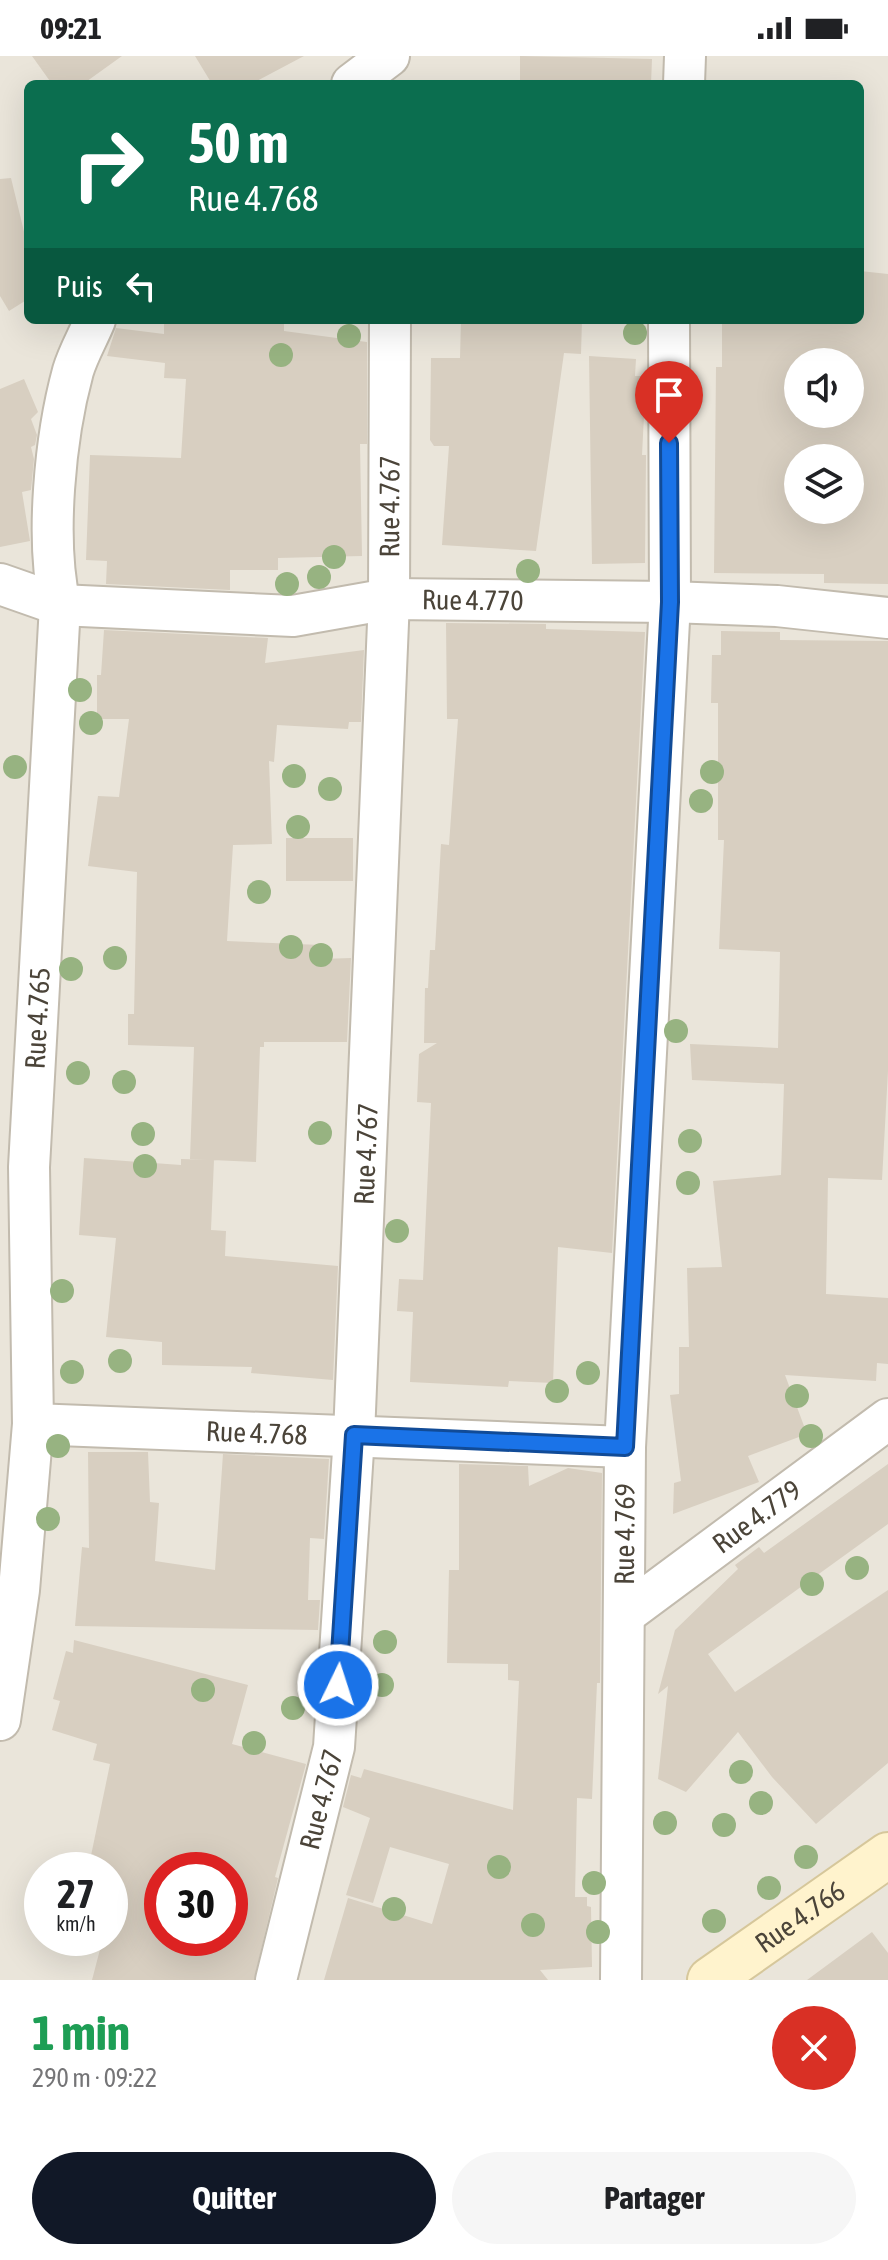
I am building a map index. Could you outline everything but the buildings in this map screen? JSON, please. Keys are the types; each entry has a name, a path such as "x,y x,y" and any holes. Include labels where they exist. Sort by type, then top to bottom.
{"street":[{"path":"357,80 390,56"},
{"path":"390,56 391,80"},
{"path":"684,80 685,56"},
{"name":"Rue 4.765","path":"0,1720 19,1590 33,1424 29,1167 60,605 53,561 58,462 73,370 93,324"},
{"name":"Rue 4.767","path":"276,1980 334,1747 354,1435 389,599 390,324"},
{"name":"Rue 4.769","path":"621,1980 625,1447 670,602 669,324"},
{"name":"Rue 4.770","path":"0,584 60,605 293,616 389,599 777,606 888,618"},
{"name":"Rue 4.779","path":"625,1614 888,1419"},
{"name":"Rue 4.768","path":"33,1424 625,1447"},
{"name":"Rue 4.766","path":"710,1980 888,1855"}],"shaded area":[{"path":"0,56 888,56 888,1980 0,1980"}],"route":[{"path":"338,1685 354,1435 625,1447 670,602 669,443"}]}
